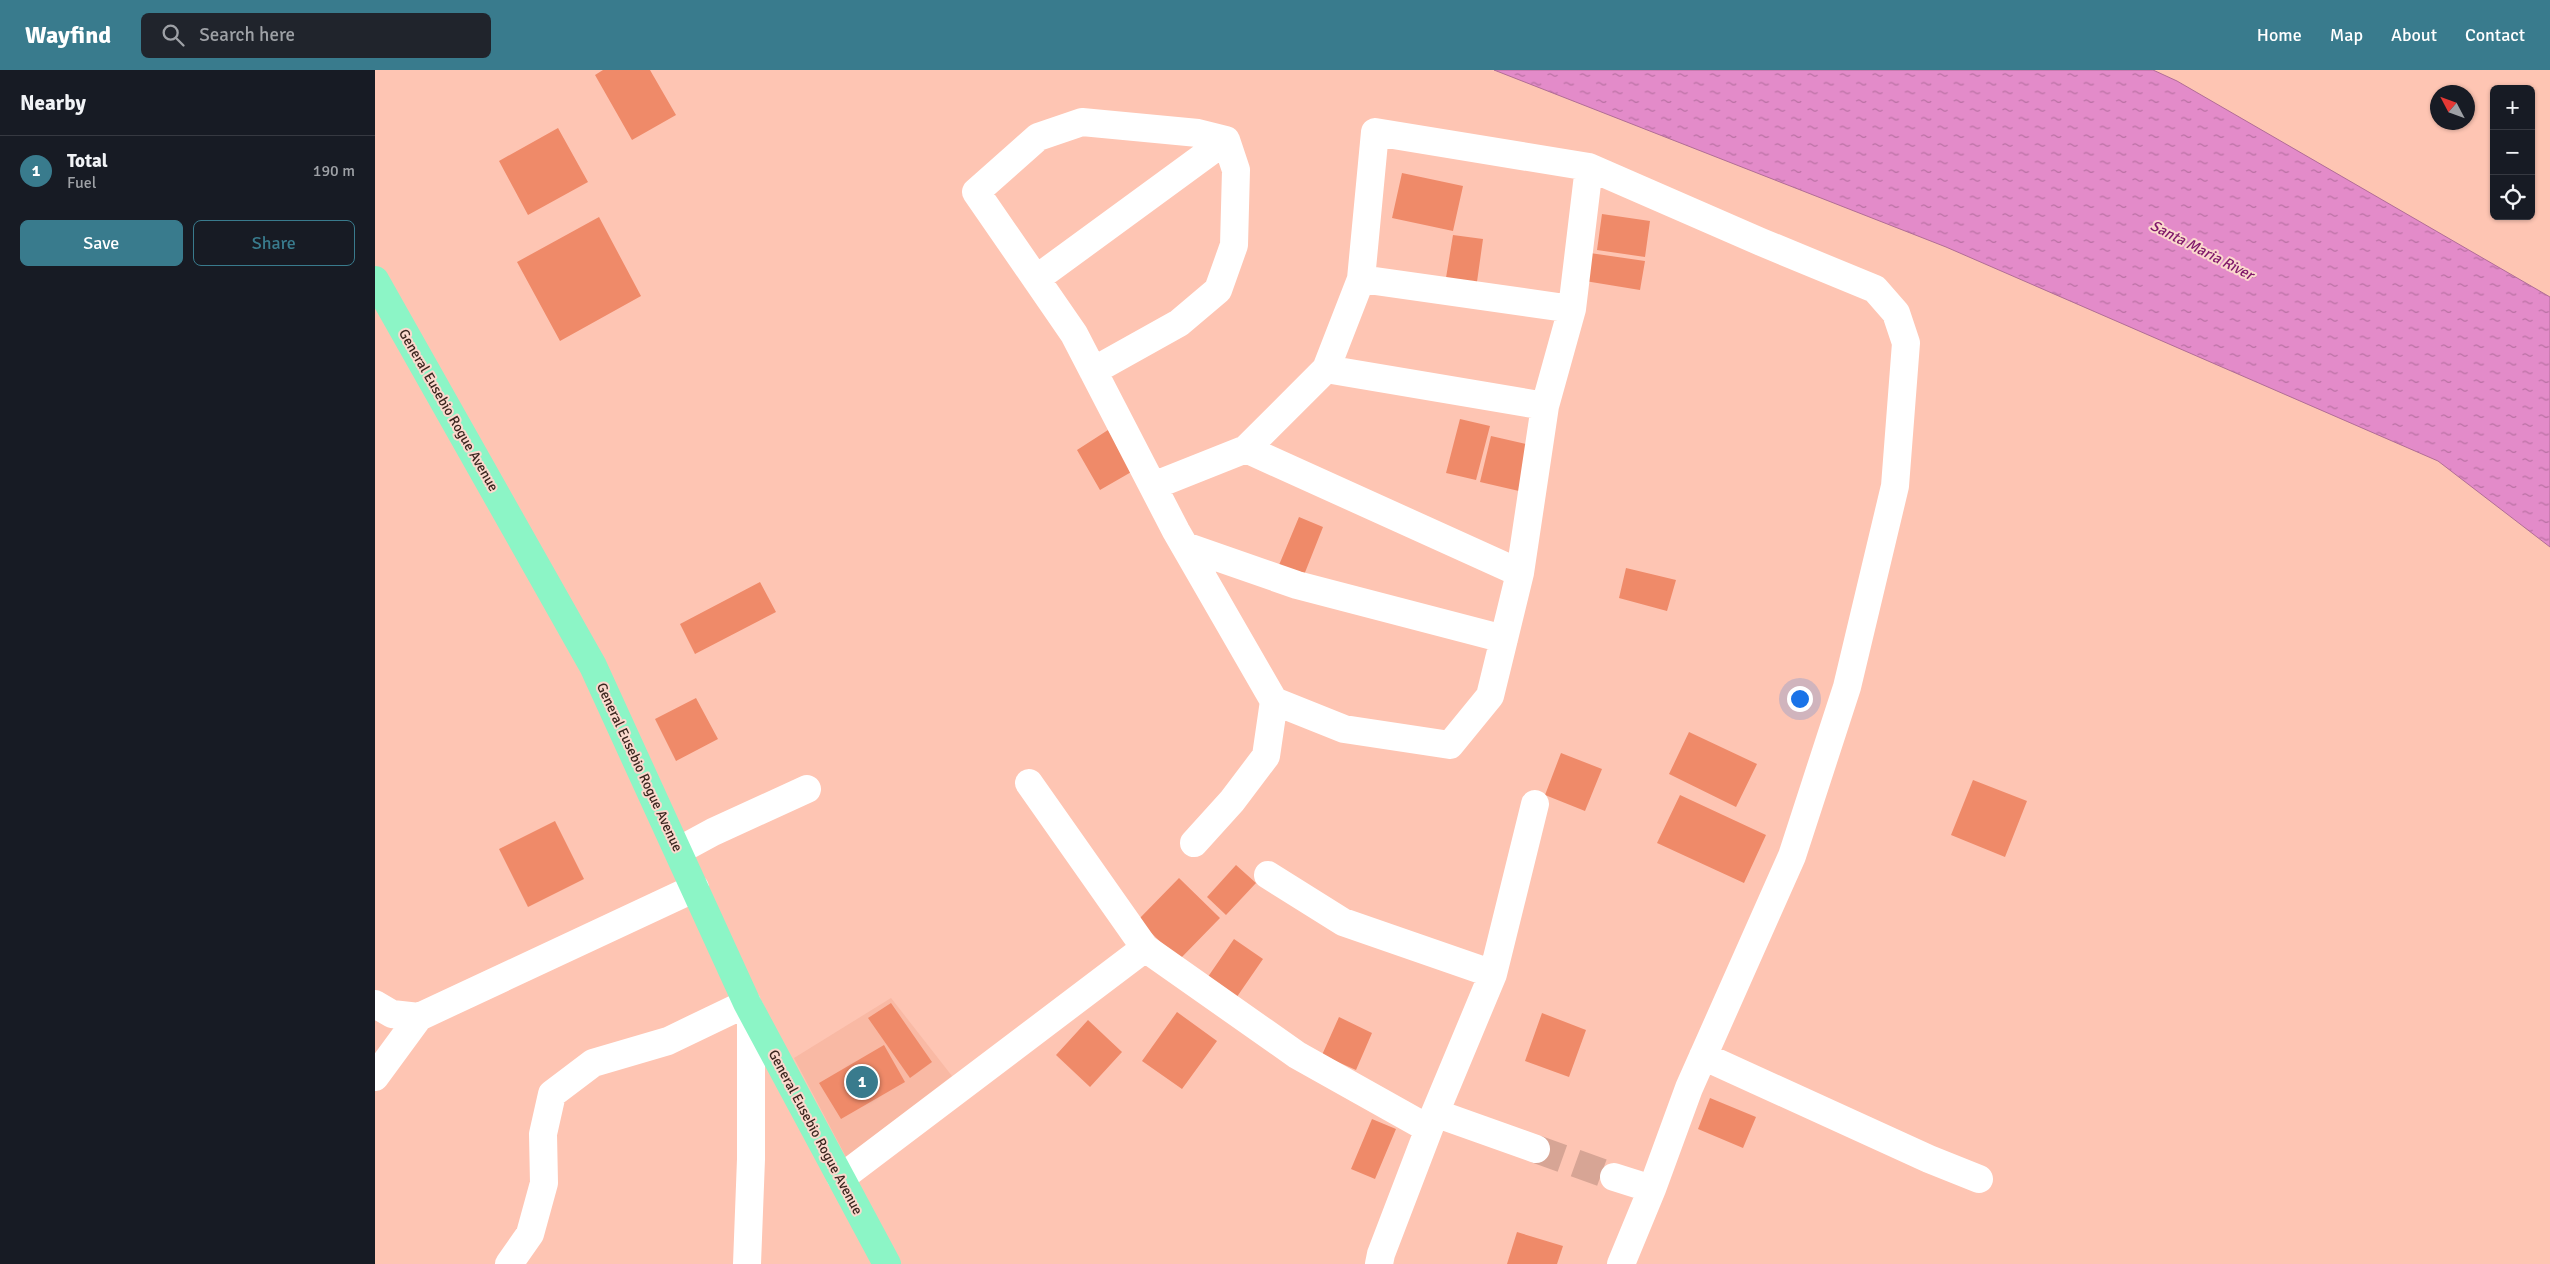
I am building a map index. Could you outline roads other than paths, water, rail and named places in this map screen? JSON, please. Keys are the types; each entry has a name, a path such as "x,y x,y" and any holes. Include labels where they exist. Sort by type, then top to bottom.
{"main road":[{"name":"General Eusebio Rogue Avenue","path":"375,280 593,666 749,1007 887,1264"}],"street":[{"path":"1226,140 1197,133 1083,122 1038,137 976,192 1074,334 1185,546 1274,701 1344,729 1450,745 1490,696 1520,573 1545,406 1572,309 1589,167"},
{"path":"1153,486 1246,449 1326,369 1361,279 1375,132 1589,167 1875,289 1896,313 1906,343 1895,486 1847,687 1792,856 1689,1088 1652,1189 1621,1264"},
{"path":"1036,279 1226,140"},
{"path":"1093,371 1179,323 1218,290 1234,245 1237,170 1226,140"},
{"path":"1361,279 1572,309"},
{"path":"1326,369 1545,406"},
{"path":"1246,449 1520,573"},
{"path":"1185,546 1297,585 1504,639"},
{"path":"1194,843 1232,801 1265,756 1274,701"},
{"path":"1029,783 1145,948 1297,1055 1432,1121 1536,1149"},
{"path":"678,851 713,832 807,789"},
{"path":"1379,1264 1381,1254 1432,1121 1493,974 1535,804"},
{"path":"1268,875 1343,922 1493,974"},
{"path":"375,1076 419,1017 695,888"},
{"path":"841,1178 1145,948"},
{"path":"375,1004 392,1014 419,1017"},
{"path":"509,1264 530,1234 545,1183 543,1134 552,1094 593,1063 668,1040 749,1007 751,1159 747,1264"},
{"path":"1703,1056 1920,1155 1979,1179"},
{"path":"1614,1178 1652,1189"}],"water":[{"name":"Santa Maria River","path":"1494,70 2153,70 2177,81 2550,297 2550,547 2438,461 1946,247"}],"tunnel":[{"path":"1536,1149 1614,1177"}],"place":[{"name":"Total","path":"862,1082"}]}
